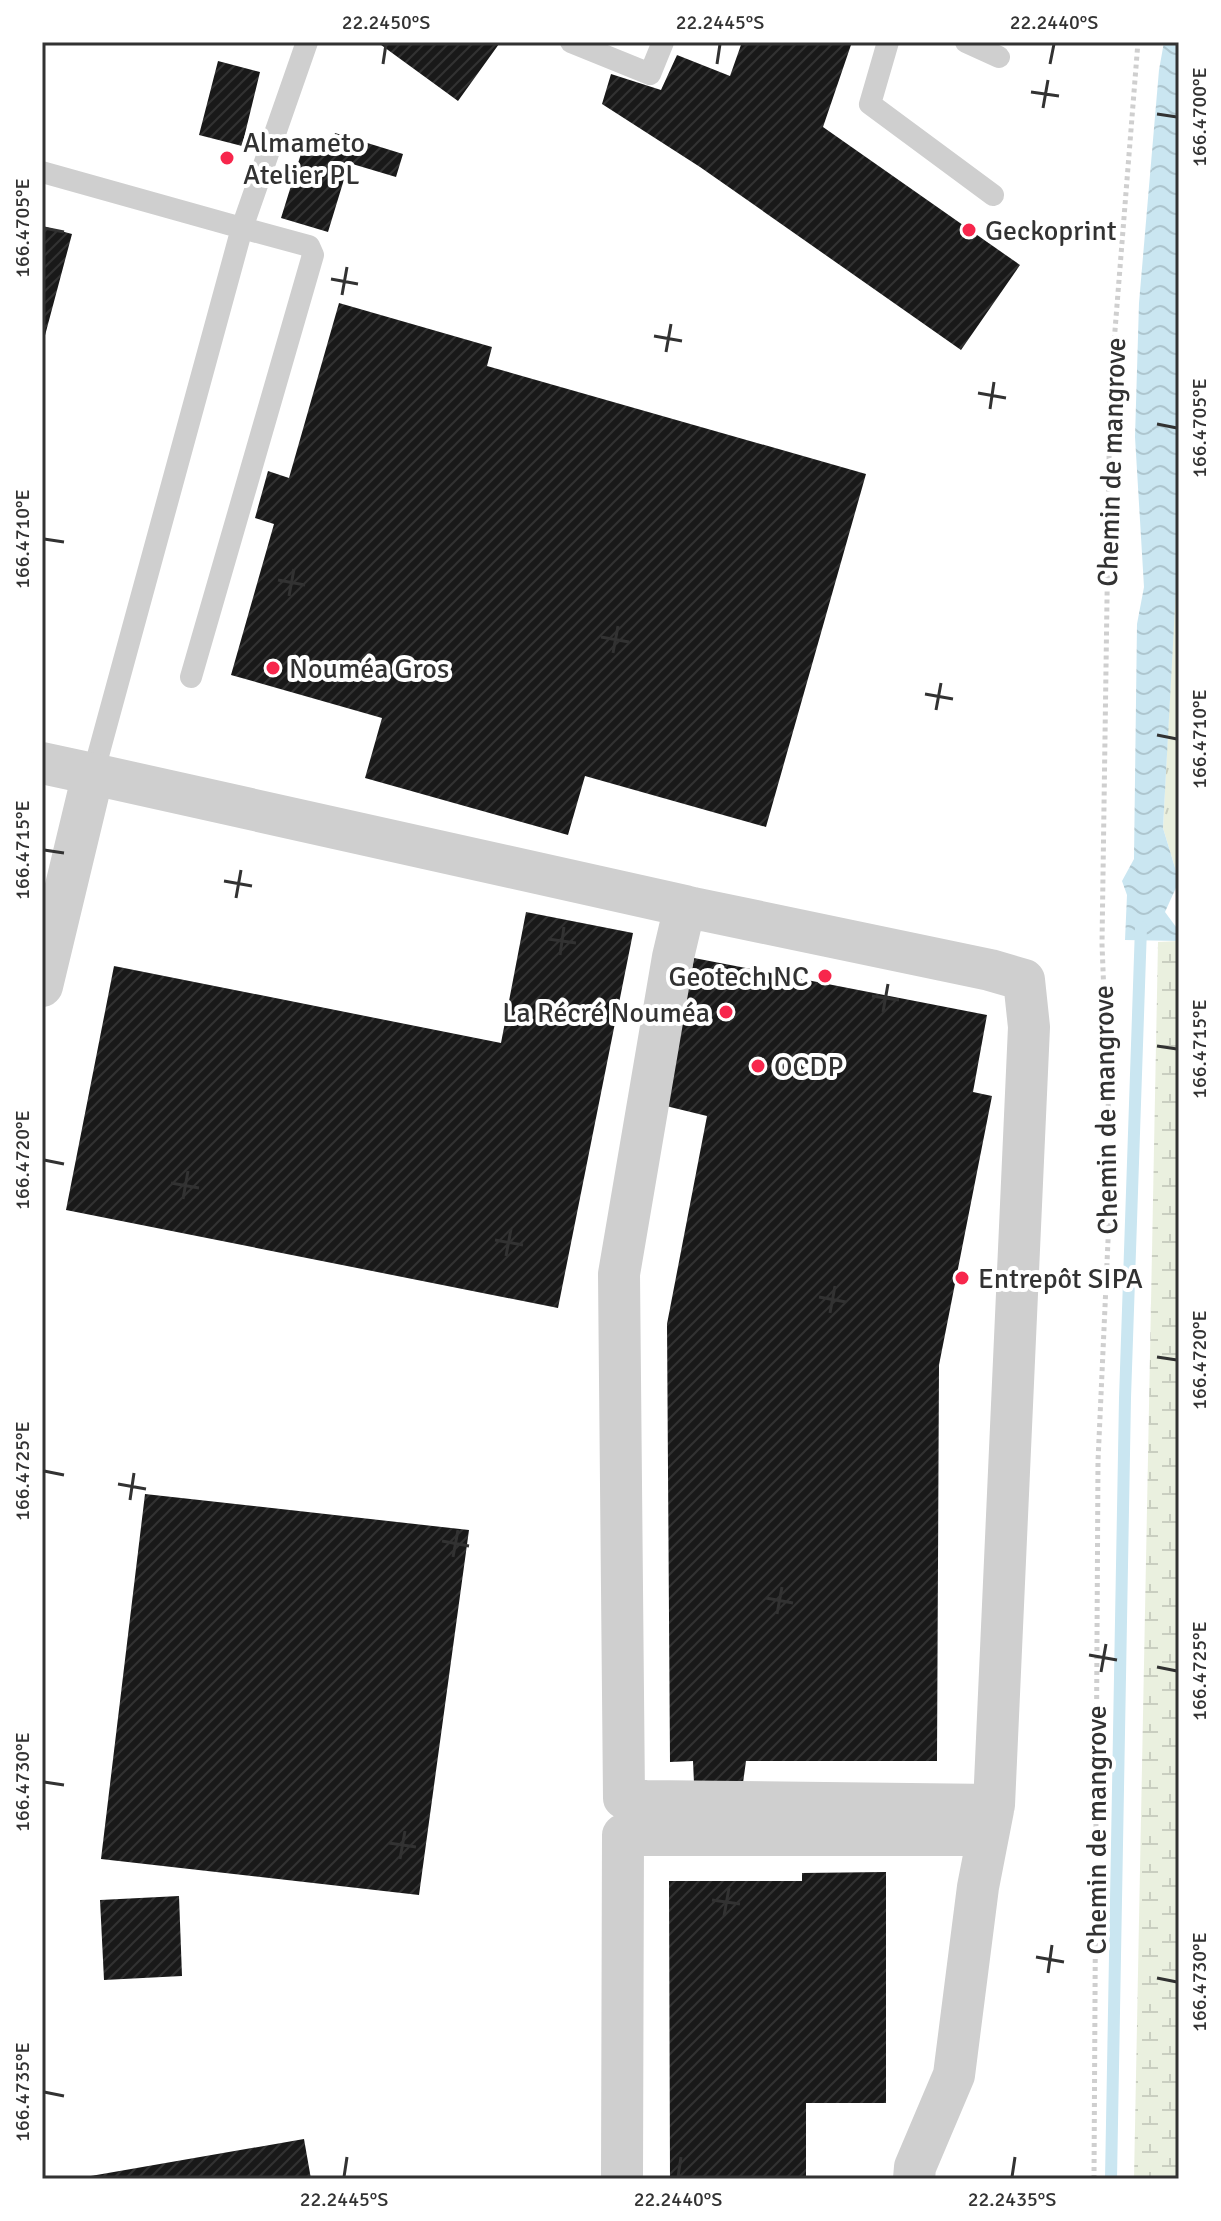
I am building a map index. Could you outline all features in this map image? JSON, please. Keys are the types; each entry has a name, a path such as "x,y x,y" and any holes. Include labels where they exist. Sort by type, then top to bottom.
{"street":[{"path":"42,763 685,906 990,970 1024,980 1029,1027 991,1820 978,1887 954,2075 915,2167 914,2179"},
{"path":"42,986 93,774"},
{"path":"685,906 673,957 619,1274 624,1798 991,1820"},
{"path":"622,2179 623,1835 991,1820"}],"lane":[{"path":"93,774 242,228 307,42"},
{"path":"571,42 650,74 663,42"},
{"path":"888,42 870,104 993,195"},
{"path":"966,42 999,57"},
{"path":"42,172 309,246 313,255 191,677"}],"path":[{"name":"Chemin de mangrove","path":"1094,2179 1098,1461 1111,1175 1102,944 1110,393 1138,42"}],"green space":[{"path":"1179,534 1179,881 1163,828"},
{"path":"1179,941 1179,2179 1134,2179 1158,942"}],"water":[{"path":"1164,42 1179,42 1179,534 1163,828 1179,881 1165,912 1179,931 1179,941 1125,940 1127,895 1122,881 1134,859 1137,624 1144,587 1135,437 1139,303"}],"building":[{"path":"377,42 496,42 499,44 458,101"},
{"path":"742,42 852,42 823,127 1020,265 961,350 700,167 602,104 611,74 661,90 677,55 730,76"},
{"path":"218,61 260,72 242,146 199,135"},
{"path":"335,133 403,154 396,177 349,163 328,232 281,218 304,144 329,152"},
{"path":"42,226 72,234 43,343 42,343"},
{"path":"339,303 492,347 487,366 866,474 766,827 585,776 568,835 365,778 382,718 231,675 274,524 255,518 268,471 289,478"},
{"path":"526,912 633,933 558,1308 66,1210 114,966 501,1043"},
{"path":"694,958 987,1015 973,1092 992,1096 939,1365 937,1761 746,1761 743,1783 694,1783 693,1761 670,1762 667,1324 707,1116 666,1106"},
{"path":"145,1494 469,1530 419,1895 101,1859"},
{"path":"886,1872 886,2103 806,2103 806,2179 670,2179 669,1881 802,1881 802,1873"},
{"path":"179,1896 182,1976 104,1980 100,1900"},
{"path":"304,2139 311,2179 85,2177"}],"waterway":[{"path":"1111,2179 1125,1398 1141,927"}],"place":[{"name":"Almameto Atelier PL","path":"227,158"},
{"name":"Geckoprint","path":"969,230"},
{"name":"Nouméa Gros","path":"273,668"},
{"name":"Geotech NC","path":"825,976"},
{"name":"La Récré Nouméa","path":"726,1012"},
{"name":"OCDP","path":"758,1066"},
{"name":"Entrepôt SIPA","path":"962,1278"}]}
